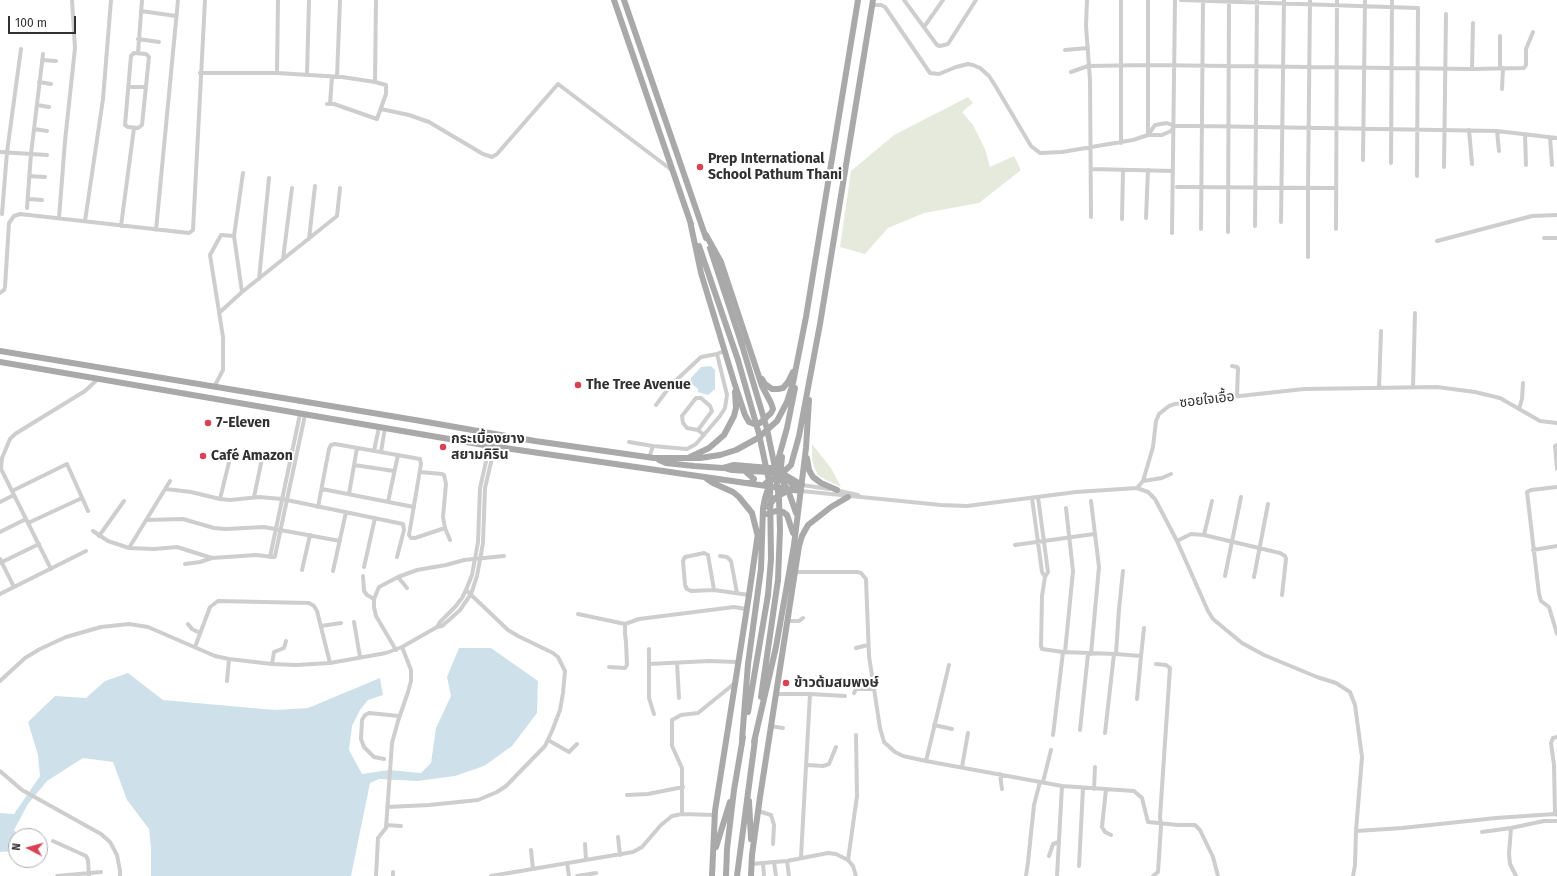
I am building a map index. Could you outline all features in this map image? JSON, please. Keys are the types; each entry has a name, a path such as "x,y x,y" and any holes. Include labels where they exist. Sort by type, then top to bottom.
{"main road":[{"path":"614,0 738,360 760,434 770,486 771,559 768,595 759,654 734,790 727,849 726,876"},
{"path":"624,0 706,235 742,346 767,429 774,463 779,515 778,580 748,785 737,876"},
{"path":"742,740 748,664 761,569 765,498 769,483 781,467 783,445 793,401 858,0"},
{"path":"651,458 666,463 777,473 788,468 793,460 799,436 827,285 873,2"},
{"path":"690,221 701,273 745,415 749,422 754,424 760,423 771,413 771,403 762,386 721,262 706,235"},
{"path":"0,351 535,441 651,458 687,459 720,455 736,450 750,443 772,426 782,413 791,393 799,357"},
{"path":"759,374 765,384 772,389 783,388 788,382 799,357"},
{"path":"0,362 484,445 706,478 761,485 769,483 788,490"},
{"path":"169,391 171,380"},
{"path":"754,742 780,626 794,542 799,488 806,448 809,384"},
{"path":"687,459 709,448 724,435 732,421 736,408 735,385"},
{"path":"793,401 798,404 806,396"},
{"path":"806,448 809,470 813,477 820,483 837,490"},
{"path":"723,468 734,465 777,473 799,488"},
{"path":"745,471 754,479 751,483 747,483"},
{"path":"777,473 788,490 797,516"},
{"path":"706,478 740,497 752,513 758,534 761,569"},
{"path":"763,520 772,501 788,490 799,488"},
{"path":"751,876 752,855 770,726 802,536 808,525 831,506 848,496"},
{"path":"763,520 768,512 772,511 783,512 787,515 798,556"},
{"path":"712,876 714,854 714,815 746,609 750,595 758,534"},
{"path":"780,626 794,583"},
{"path":"748,785 752,855"},
{"path":"714,854 734,790"}],"street":[{"path":"59,218 65,141 75,48 72,0"},
{"path":"85,221 103,99 111,0"},
{"path":"138,53 142,0"},
{"path":"156,230 178,0"},
{"path":"0,293 5,287 9,223 11,219 20,214 156,230 189,233 193,230 205,0"},
{"path":"277,73 278,0"},
{"path":"307,76 309,0"},
{"path":"337,77 340,0"},
{"path":"375,82 376,0"},
{"path":"924,27 943,0"},
{"path":"906,1 936,45 940,46 948,44 976,0"},
{"path":"1087,0 1086,26 1090,80 1091,217"},
{"path":"1121,0 1121,142"},
{"path":"1148,0 1148,135"},
{"path":"1172,233 1176,0"},
{"path":"1181,0 1337,2 1365,6 1418,8 1417,176"},
{"path":"1201,229 1202,0"},
{"path":"1363,160 1365,0"},
{"path":"1391,163 1392,0"},
{"path":"1228,232 1229,1"},
{"path":"1255,226 1257,1"},
{"path":"873,2 885,7 930,73 934,75 939,74 956,66 973,64 989,76 1031,146 1040,153 1090,148 1148,135 1162,135 1171,131 1174,126"},
{"path":"1281,222 1284,2"},
{"path":"1308,257 1310,2"},
{"path":"1336,229 1337,2"},
{"path":"141,12 176,16"},
{"path":"1444,167 1446,14"},
{"path":"1472,68 1473,24"},
{"path":"1071,72 1088,66 1121,65 1524,68 1526,65 1526,49 1533,32"},
{"path":"1500,36 1502,89"},
{"path":"138,39 159,42"},
{"path":"1064,50 1088,48"},
{"path":"2,214 7,152 21,49"},
{"path":"134,53 138,53 146,54 149,57 142,125 139,128 134,128 126,125 128,86 131,56 134,53"},
{"path":"27,208 31,154 43,54"},
{"path":"42,60 56,61"},
{"path":"200,73 277,73 337,77 384,84 387,89 377,119 344,107 328,104 332,77"},
{"path":"40,82 51,84"},
{"path":"381,109 409,115 429,122 477,151 492,157 498,154 558,84 673,171"},
{"path":"128,86 146,87"},
{"path":"37,105 49,107"},
{"path":"1148,135 1155,125 1167,123 1174,126 1497,131 1557,138"},
{"path":"34,128 46,131"},
{"path":"122,226 134,128"},
{"path":"1469,130 1472,164"},
{"path":"1497,131 1499,151"},
{"path":"1525,134 1526,165"},
{"path":"1550,137 1552,165"},
{"path":"0,152 47,155"},
{"path":"1091,169 1173,171"},
{"path":"1122,219 1123,170"},
{"path":"1146,218 1148,170"},
{"path":"242,173 234,236 242,292"},
{"path":"29,176 45,177"},
{"path":"259,279 269,178"},
{"path":"309,239 315,186"},
{"path":"1177,187 1336,188"},
{"path":"283,260 292,188"},
{"path":"220,313 242,292 337,216 340,188"},
{"path":"28,199 42,200"},
{"path":"1437,241 1532,216 1557,215"},
{"path":"214,387 223,370 223,337 210,255 221,235 234,236"},
{"path":"1544,238 1557,238"},
{"path":"1412,387 1416,313"},
{"path":"1379,388 1381,331"},
{"path":"656,406 671,385 701,357 724,351"},
{"path":"629,442 687,449 696,444 725,408 727,395 717,354"},
{"path":"1232,366 1238,368 1237,396"},
{"path":"51,569 1,469 3,453 10,439 15,434 85,391 99,378"},
{"path":"1519,409 1522,399 1523,383"},
{"name":"ซอยใจเอื้อ","path":"1137,488 1143,481 1154,441 1156,421 1159,414 1164,409 1176,404 1314,388 1437,387 1486,394 1500,398 1540,421 1557,423"},
{"path":"704,435 698,430 687,428 683,423 682,416 696,398 706,401 712,411 720,416"},
{"path":"698,430 712,411"},
{"path":"185,564 200,562 212,558 256,555 275,556 282,499 303,414"},
{"path":"278,529 288,500 303,414"},
{"path":"374,451 382,427"},
{"path":"381,452 382,427"},
{"path":"318,506 330,446 335,444 420,459 420,472 409,535 411,538 415,538 445,528"},
{"path":"437,627 456,606 466,590 475,559 478,542 480,488 487,457 484,450 484,445"},
{"path":"1557,445 1554,446 1557,469"},
{"path":"651,458 653,446"},
{"path":"0,681 25,658 66,637 101,627 129,624 148,627 215,656 272,664 296,665 330,663 396,650 437,627 442,626 457,612 471,594 481,558 483,543 485,488 492,458 500,447"},
{"path":"349,494 357,448"},
{"path":"220,499 232,450"},
{"path":"254,497 262,454"},
{"path":"388,502 398,455"},
{"path":"487,457 492,458"},
{"path":"0,502 13,493 67,464 88,512"},
{"path":"354,465 394,472"},
{"path":"420,472 444,475 446,484 443,517 445,528 450,540"},
{"path":"1143,481 1162,478 1171,474"},
{"path":"129,548 170,482"},
{"path":"1557,487 1528,491 1533,550 1539,594 1542,602 1549,607 1557,634"},
{"path":"799,488 837,490 862,497"},
{"path":"799,488 848,496 956,506 1088,491 1137,488 1146,490 1152,494 1177,541 1208,610 1219,624 1242,643 1264,655 1317,677 1336,683 1350,692 1355,705 1362,757 1353,876"},
{"path":"166,489 191,492 230,500 254,497 282,499 403,524 404,526 397,557"},
{"path":"322,489 414,507"},
{"path":"1038,497 1042,572 1045,577 1042,596 1041,646 1045,650 1064,652 1141,656"},
{"path":"1225,576 1241,497"},
{"path":"0,532 82,498"},
{"path":"1032,498 1041,541"},
{"path":"99,536 124,501"},
{"path":"1080,730 1099,567 1094,534 1092,501"},
{"path":"1204,536 1212,501"},
{"path":"1254,577 1268,504"},
{"path":"1053,735 1073,571 1066,508"},
{"path":"333,571 346,512"},
{"path":"364,567 375,518"},
{"path":"146,520 183,519 214,528 226,529 255,526 340,541"},
{"path":"93,531 108,541 129,548 154,549 177,547 212,558"},
{"path":"1015,545 1094,534"},
{"path":"1177,541 1191,534 1232,541 1280,553 1285,556 1282,595"},
{"path":"302,570 310,535"},
{"path":"14,587 1,561 39,544"},
{"path":"1533,550 1557,546"},
{"path":"0,594 86,551"},
{"path":"714,590 708,555 704,553 685,557 683,561 685,586 687,589 696,592 714,590 750,595"},
{"path":"396,650 376,616 374,599 379,587 398,577 417,570 464,560 504,556"},
{"path":"720,556 727,557 731,561 737,593"},
{"path":"1104,733 1115,654 1118,609 1123,571"},
{"path":"796,572 857,572 861,573 866,579 868,645 880,728 884,742 895,752 903,756 1062,786 1130,790 1139,794 1144,802 1145,814 1148,822 1160,824 1195,825 1200,830 1213,857 1218,876"},
{"path":"363,576 364,591 367,595 374,599"},
{"path":"398,577 407,588"},
{"path":"387,807 429,805 484,798 497,792 506,786 538,753 548,740 560,710 565,671 558,657 508,630 466,590"},
{"path":"195,647 210,607 218,601 309,603 314,606 317,611 330,663"},
{"path":"578,614 625,624 639,620 734,607 746,609"},
{"path":"788,621 799,621 803,618"},
{"path":"354,622 360,657"},
{"path":"321,626 341,623"},
{"path":"188,624 192,629 200,633"},
{"path":"609,667 625,668 627,665 625,624"},
{"path":"1137,699 1144,628"},
{"path":"272,664 274,652 284,648 286,640"},
{"path":"856,648 868,645"},
{"path":"376,876 378,838 384,831 386,825 388,781 392,743 399,716 411,681 411,670 402,647"},
{"path":"648,649 649,698 654,714"},
{"path":"227,681 229,659"},
{"path":"649,664 715,660 738,662"},
{"path":"678,663 679,698"},
{"path":"1153,876 1158,872 1170,668 1166,665 1156,664"},
{"path":"926,760 949,665"},
{"path":"682,814 682,768 672,746 672,720 680,715 698,713 735,683"},
{"path":"854,693 856,689 874,689"},
{"path":"776,694 845,696"},
{"path":"801,857 810,694"},
{"path":"384,759 374,757 364,747 361,739 362,720 365,715 369,713 399,716"},
{"path":"934,725 952,729"},
{"path":"770,726 783,728"},
{"path":"962,767 968,733"},
{"path":"848,860 857,796 856,735"},
{"path":"1356,831 1402,828 1496,818 1556,815 1554,765 1551,743 1553,738 1557,737"},
{"path":"548,740 569,752 577,744"},
{"path":"807,765 823,766 829,764 836,747"},
{"path":"1026,876 1034,805 1051,750"},
{"path":"1094,789 1095,767"},
{"path":"0,771 22,790 101,834 110,842 118,855 120,876"},
{"path":"1000,774 1002,789"},
{"path":"1056,876 1062,786"},
{"path":"627,795 648,794 683,787"},
{"path":"1079,866 1083,788"},
{"path":"1106,789 1102,827 1105,832 1111,835"},
{"path":"758,811 771,815 774,825 773,844"},
{"path":"491,876 637,851 669,818 682,814 714,815"},
{"path":"1482,832 1544,821 1557,821"},
{"path":"386,825 401,826"},
{"path":"1511,828 1509,854 1510,864 1516,876"},
{"path":"618,837 620,855"},
{"path":"54,841 86,856 88,860 89,875"},
{"path":"1049,856 1053,844 1059,842"},
{"path":"585,844 586,860"},
{"path":"530,850 533,869"},
{"path":"751,864 787,861 801,857 828,853 836,854 848,860 853,866 856,876"},
{"path":"787,861 789,876"},
{"path":"774,862 776,876"},
{"path":"567,863 569,876"},
{"path":"763,863 764,876"},
{"path":"57,876 89,875 101,872"},
{"path":"577,876 596,873"}],"shaded area":[{"path":"968,97 973,103 962,112 973,125 985,149 990,167 1014,156 1021,170 979,203 924,213 888,228 865,254 840,247 851,171 894,135"},
{"path":"812,444 831,468 841,487 818,475 812,460"}],"water":[{"path":"711,366 715,370 715,389 708,395 698,392 698,389 691,383 691,378 701,367"},
{"path":"459,648 491,648 538,681 537,713 512,746 484,766 455,776 417,781 379,779 370,783 351,876 151,876 149,829 127,800 113,762 83,758 47,781 28,804 15,828 8,828 8,852 0,852 0,813 14,814 40,776 38,755 28,722 55,696 86,698 105,681 128,673 163,700 275,710 308,708 380,678 383,695 368,700 360,710 352,726 349,750 362,774 389,770 421,773 431,763 436,728 451,696 447,677"}],"place":[{"name":"Prep International School Pathum Thani","path":"700,167"},
{"name":"The Tree Avenue","path":"578,385"},
{"name":"7-Eleven","path":"208,423"},
{"name":"กระเบื้องยาง สยามคิริน","path":"443,447"},
{"name":"Café Amazon","path":"203,456"},
{"name":"ข้าวต้มสมพงษ์","path":"786,683"}]}
